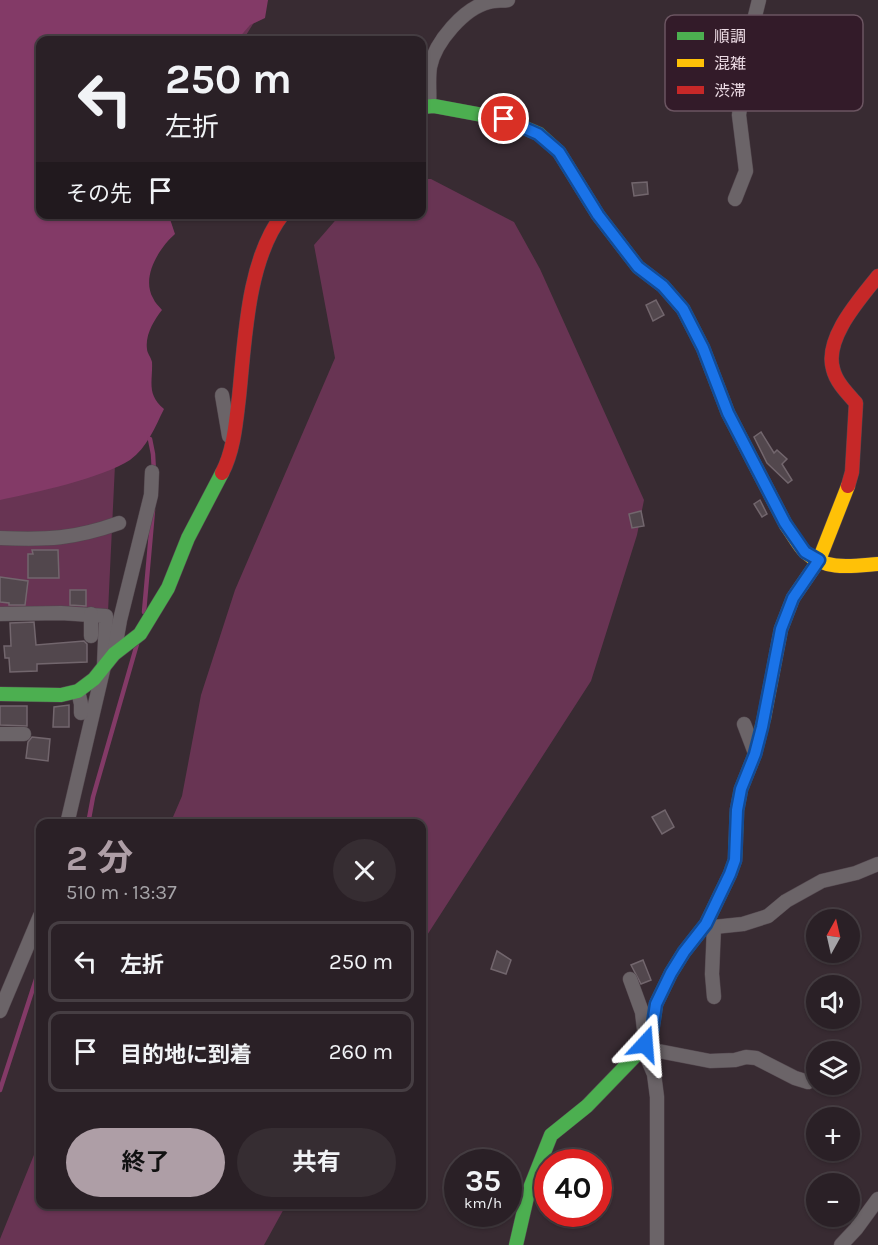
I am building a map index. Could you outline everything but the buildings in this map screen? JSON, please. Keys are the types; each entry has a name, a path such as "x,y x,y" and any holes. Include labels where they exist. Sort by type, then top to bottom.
{"street":[{"path":"426,98 430,66 439,46 454,24 469,12 488,2 508,0"},
{"path":"755,15 759,0"},
{"path":"426,106 504,119 538,134 559,152 598,215 638,267 663,286 683,309 703,348 728,413 785,523 805,552 826,564 846,568 878,564"},
{"path":"735,199 746,171 740,111"},
{"path":"0,694 62,695 78,691 94,679 114,654 140,634 168,588 188,538 225,465 237,413 249,302 260,261 279,219"},
{"path":"714,997 710,926 735,860 737,810 741,789 755,754 762,727 781,629 793,598 819,560 850,480 856,403 839,382 831,366 832,346 878,276"},
{"path":"222,395 230,445"},
{"path":"114,654 120,620 151,495 152,472"},
{"path":"0,538 34,540 70,537 119,523"},
{"path":"0,614 106,616 104,666 68,819"},
{"path":"91,614 91,636"},
{"path":"78,691 81,713"},
{"path":"744,724 755,754"},
{"path":"0,734 24,734"},
{"path":"516,1245 528,1194 551,1135 587,1106 644,1046 652,1031 656,1004 684,952 710,926 743,924 768,916 786,902 822,881 856,873 878,864"},
{"path":"0,1011 36,926"},
{"path":"630,980 642,1012 644,1046 654,1074 657,1097 657,1245"},
{"path":"644,1046 710,1061 756,1058 806,1081"},
{"path":"841,1245 878,1200"}],"shaded area":[{"path":"0,0 268,0 246,36 36,36 36,219 63,219 126,233 108,612 0,614"},
{"path":"0,0 268,0 265,18 250,25 240,36 36,36 36,219 170,219 175,234 163,247 150,272 150,290 162,310 147,338 147,351 152,362 153,393 164,409 146,443 136,455 118,467 86,479 0,500"},
{"path":"426,179 431,179 514,222 540,269 644,500 637,535 591,681 426,937 426,819 172,819 182,796 201,695 235,590 335,358 314,245 337,219 426,219"},
{"path":"36,1150 36,1209 284,1209 264,1245 0,1245 0,1239"}],"waterway":[{"path":"150,439 154,472"},
{"path":"144,612 153,510"},
{"path":"89,819 93,797 137,644"},
{"path":"0,1090 36,979"}],"traffic: fast":[{"path":"426,107 434,106 504,119 539,134 559,152 598,215 638,267 663,286 683,309 703,348 728,413 786,525"},
{"path":"0,694 61,695 78,691 94,679 114,654 140,634 168,588 188,538 222,473"},
{"path":"516,1245 528,1193 551,1135 587,1106 643,1048 652,1031 656,1004 671,973 706,924 730,874 735,860 737,810 741,789 755,754 764,718"}],"traffic: slow":[{"path":"764,718 781,629 793,598 819,560 848,486"},
{"path":"786,525 805,552 822,562 840,566 878,564"}],"traffic: jam":[{"path":"222,473 234,436 246,326 255,277 262,254 280,219"},
{"path":"848,486 852,472 856,403 837,378 833,369 832,357 834,345 845,320 878,276"}],"route":[{"path":"504,119 538,134 559,152 598,215 638,267 663,286 683,309 703,348 728,413 785,523 805,552 819,560 793,598 781,629 762,727 755,754 741,789 737,810 735,860 730,874 706,924 671,973 656,1004 652,1031 645,1044"}]}
